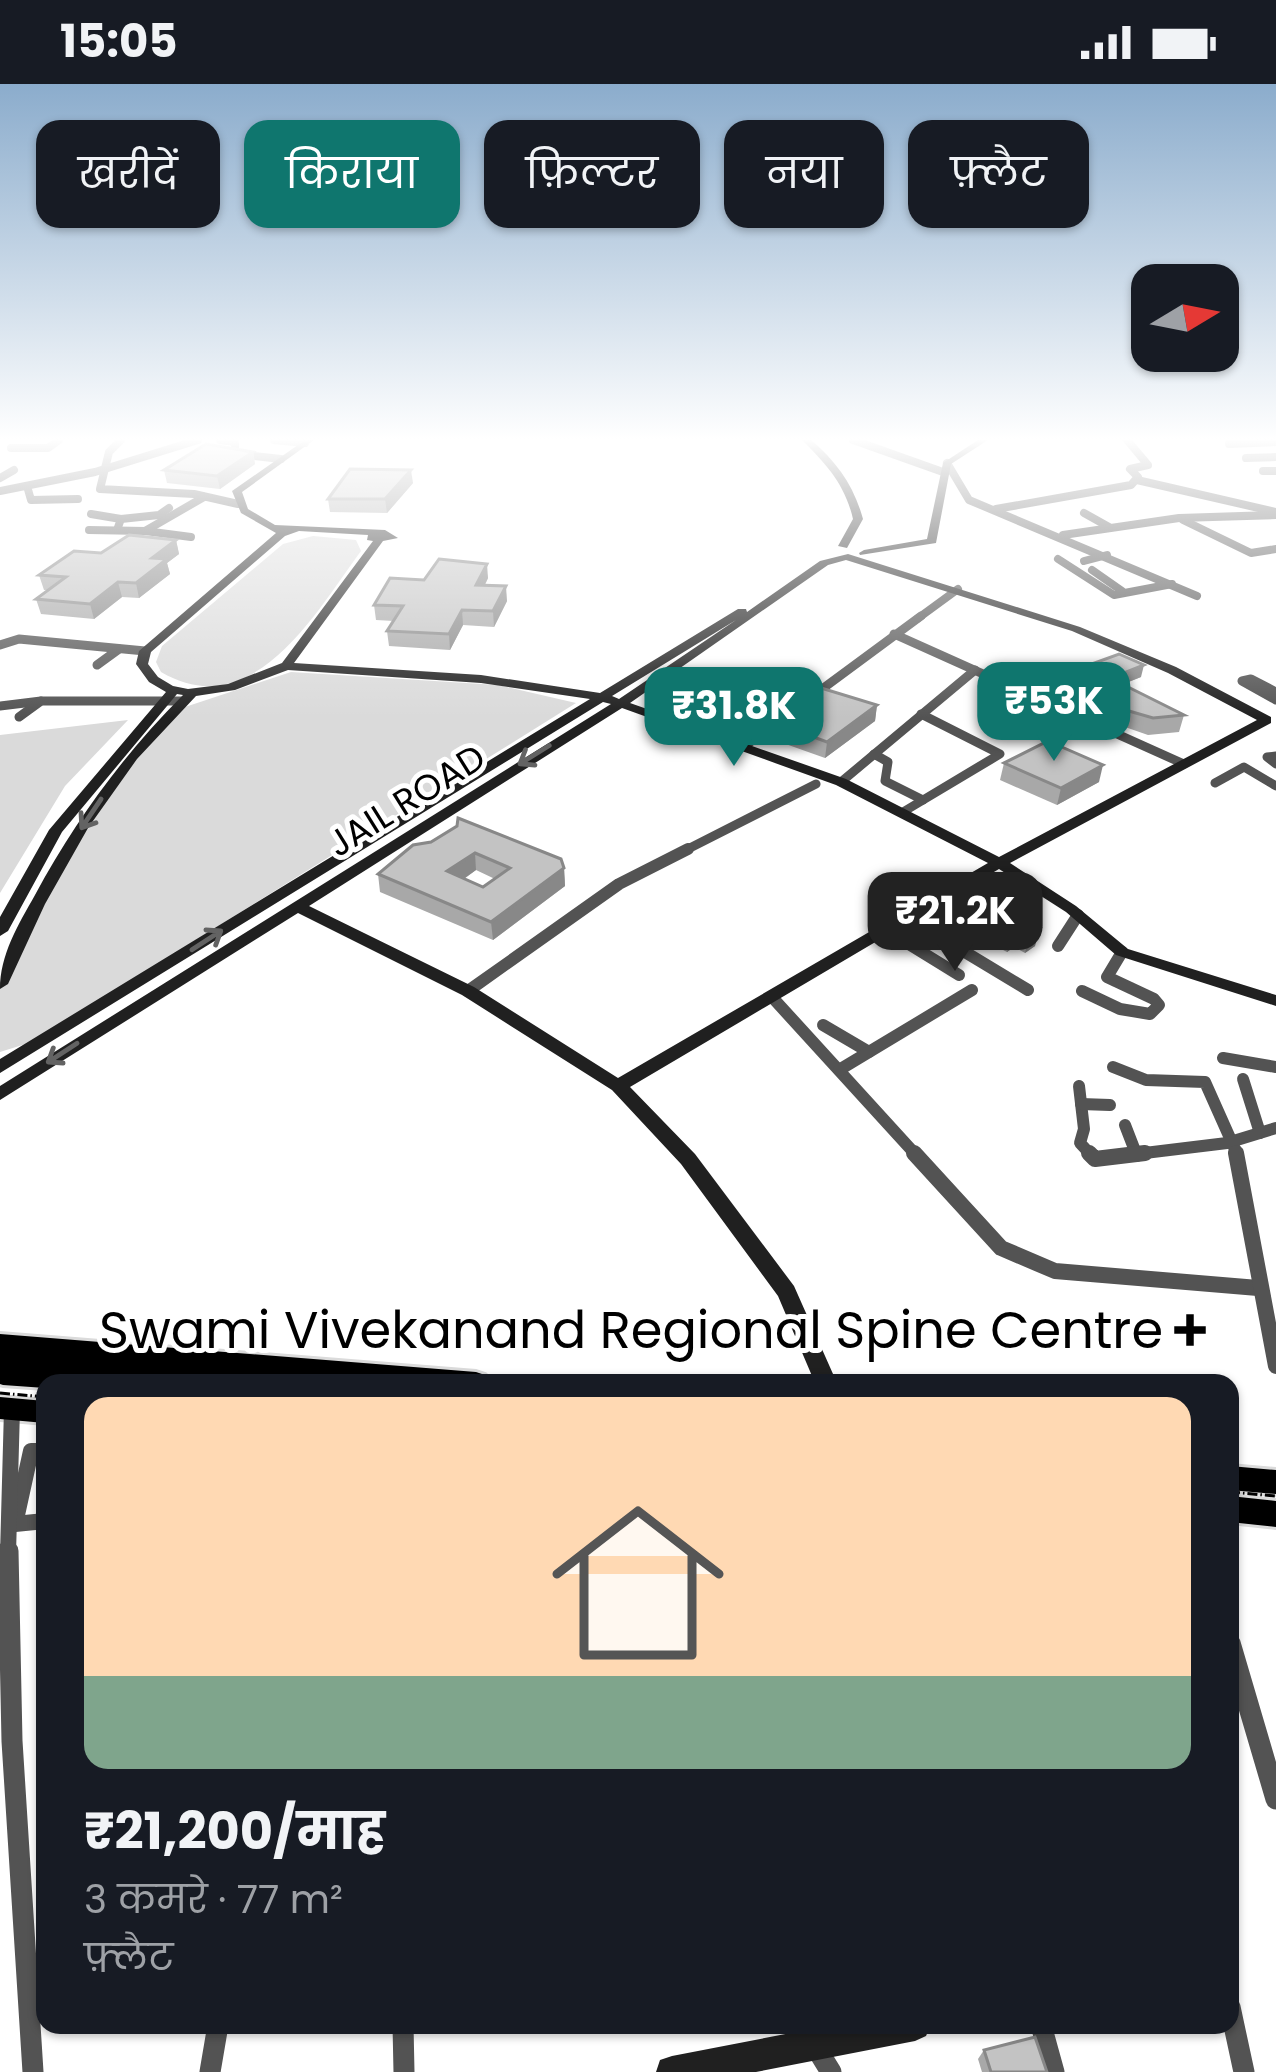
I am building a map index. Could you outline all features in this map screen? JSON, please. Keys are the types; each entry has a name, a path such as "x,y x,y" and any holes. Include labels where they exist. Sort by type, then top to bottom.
{"main road":[{"path":"0,1344 366,1374"},
{"path":"0,1359 206,1374"},
{"path":"0,1373 36,1376"},
{"path":"6,1408 36,1411"},
{"path":"1239,1479 1276,1482"},
{"path":"1239,1510 1276,1514"}],"street":[{"path":"159,533 191,537"},
{"path":"179,696 146,674 142,664 146,651 277,533"},
{"path":"286,666 376,537 328,533"},
{"path":"851,552 855,533"},
{"path":"851,552 932,541 933,533"},
{"path":"1057,533 1197,596"},
{"path":"1063,535 1076,533"},
{"path":"1209,533 1251,553 1276,549"},
{"path":"851,552 1134,653 1271,723"},
{"name":"JAIL ROAD","path":"0,1091 296,906 605,704 622,685 851,552"},
{"name":"JAIL ROAD","path":"0,1067 561,718 643,689 824,563 851,552"},
{"path":"1084,561 1107,555"},
{"path":"1058,559 1109,594 1173,584"},
{"path":"1092,570 1126,594"},
{"path":"745,746 958,590"},
{"path":"894,634 1184,764"},
{"path":"0,645 20,639 146,651"},
{"path":"97,665 119,649"},
{"path":"0,706 44,697 179,696 238,686 286,666 538,686 644,712 841,782 999,863 1078,915 1122,952 1276,1001"},
{"path":"841,782 975,670"},
{"path":"569,694 622,685"},
{"path":"643,689 638,700 644,712"},
{"path":"561,718 569,694"},
{"path":"0,931 56,830 179,696"},
{"path":"0,984 8,948 89,815 179,696"},
{"path":"20,717 44,697"},
{"path":"605,704 816,784 866,794"},
{"path":"902,812 1000,754 921,714"},
{"path":"617,1086 999,863 1271,723"},
{"path":"874,754 888,762 885,781 923,800"},
{"path":"1260,776 1276,764"},
{"path":"1215,783 1244,767 1276,786"},
{"path":"468,991 619,884 816,784"},
{"path":"296,906 468,991 617,1086 688,1159 788,1292 822,1374"},
{"path":"1058,946 1078,915"},
{"path":"907,917 1028,990"},
{"path":"886,930 959,975"},
{"path":"1082,991 1120,1009 1150,1014 1159,1005 1154,999 1107,977 1122,952"},
{"path":"839,1070 972,990"},
{"path":"772,997 1001,1248 1055,1271 1258,1288"},
{"path":"823,1025 869,1052"},
{"path":"0,1052 32,1051"},
{"path":"1223,1058 1276,1067"},
{"path":"1113,1067 1167,1083 1205,1082 1234,1141 1276,1366"},
{"path":"1079,1086 1080,1143 1095,1159 1234,1141 1268,1130 1244,1078"},
{"path":"1081,1104 1110,1105"},
{"path":"1125,1126 1137,1156"},
{"path":"6,1408 3,1494 10,1736 33,2072"},
{"path":"36,1451 31,1451 15,1524 36,1522"},
{"path":"1239,1674 1276,1799"},
{"path":"210,2072 216,2034"},
{"path":"403,2034 404,2072"},
{"path":"672,2072 823,2059 891,2034"},
{"path":"1043,2034 1054,2072"},
{"path":"1236,2034 1244,2072"}],"shaded area":[{"path":"313,536 356,540 361,551 279,655 253,674 225,684 194,685 161,672 156,662 162,646 283,544"},
{"path":"291,672 498,685 576,703 32,1042 0,1052 0,989 27,925 112,785 179,709"},
{"path":"128,720 65,786 0,893 0,735"}],"building":[{"path":"129,535 176,540 152,558 167,559 136,583 118,582 90,604 36,599 66,577 39,575 74,551 101,553"},
{"path":"439,559 487,564 476,585 506,586 493,611 462,610 449,634 387,631 403,606 374,605 390,578 424,580"},
{"path":"1119,654 1144,665 1114,677 1089,665"},
{"path":"1120,683 1184,715 1153,718 1093,692"},
{"path":"821,688 877,705 827,742 781,725"},
{"path":"1048,741 1103,765 1061,788 1004,763"},
{"path":"458,818 561,859 564,868 491,922 378,874 413,845 431,842 457,826","holes":["475,853 510,868 483,887 447,871"]},
{"path":"995,896 1036,914 1040,922 1034,925 1040,928 1029,935 1018,929 1011,934 970,913"},
{"path":"1035,2037 1047,2072 991,2072 984,2050"}],"railway":[{"path":"0,1393 36,1396"},
{"path":"1239,1493 1276,1496"}],"place":[{"name":"Swami Vivekanand Regional Spine Centre","path":"1190,1330"}]}
